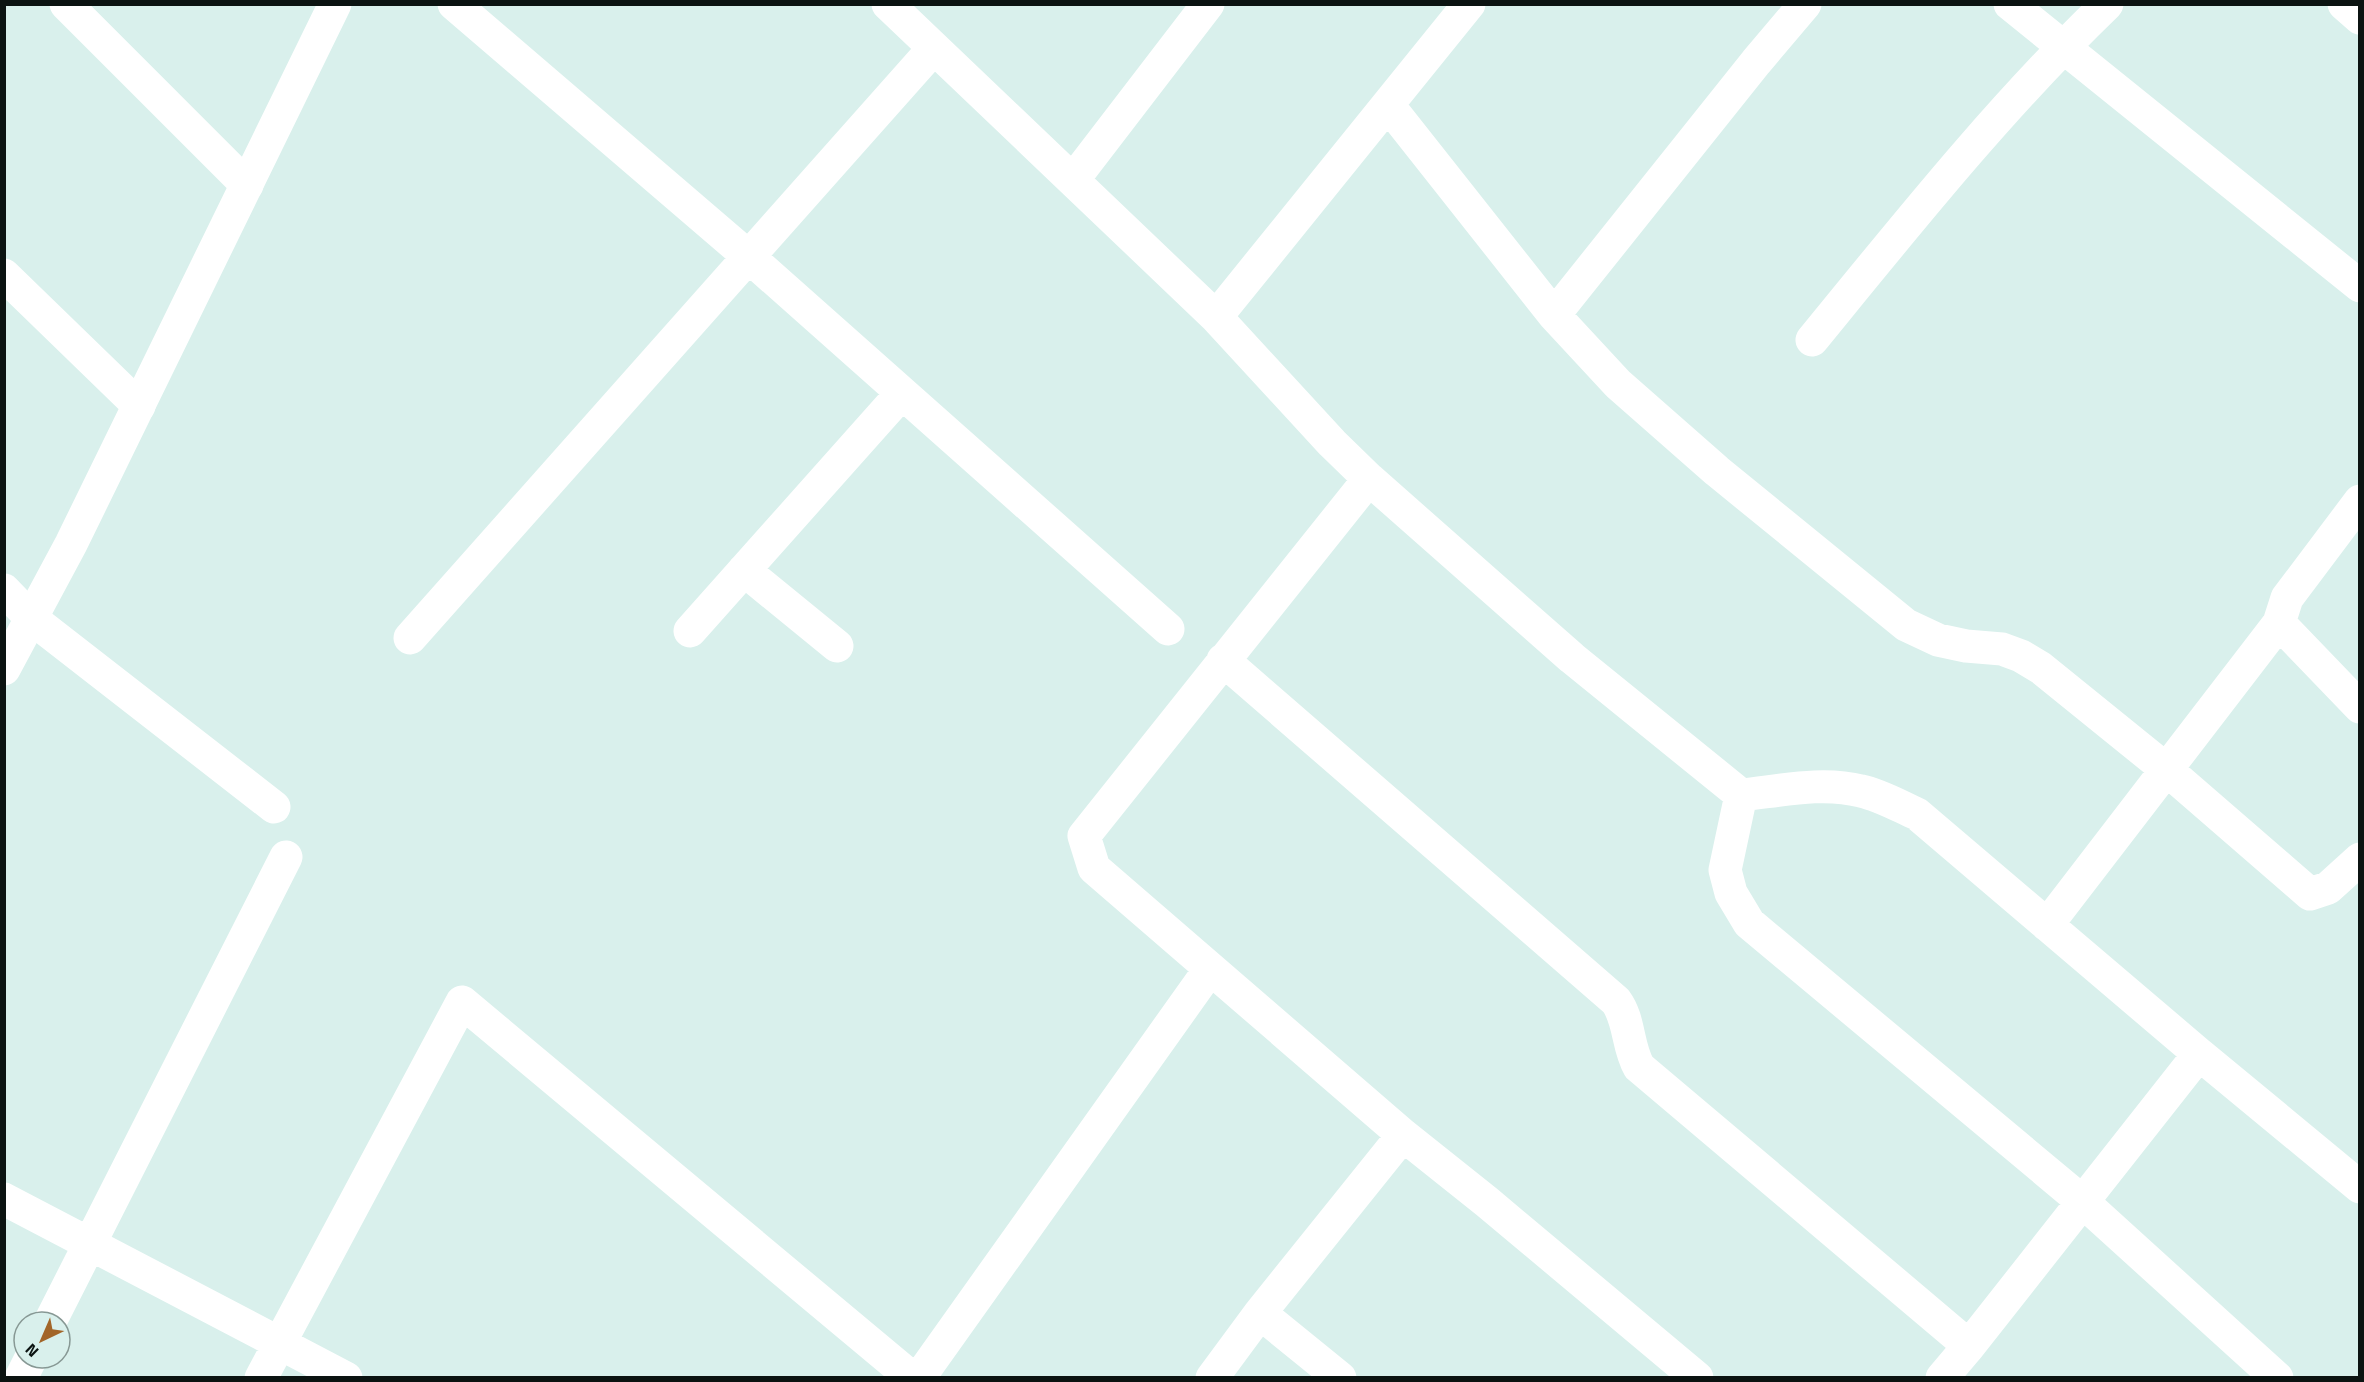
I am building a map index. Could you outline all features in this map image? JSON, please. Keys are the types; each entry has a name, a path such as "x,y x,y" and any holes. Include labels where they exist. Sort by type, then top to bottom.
{"street":[{"path":"66,4 247,185"},
{"path":"4,669 71,544 334,4"},
{"path":"454,4 749,257 1168,629"},
{"path":"888,4 1216,316 1332,443 1369,479 1572,658 1741,795 1816,787 1840,787 1863,791 1917,814 2199,1054 2360,1187"},
{"path":"1072,180 1208,4"},
{"path":"1216,316 1469,4"},
{"path":"1554,315 1805,4"},
{"path":"2010,4 2360,286"},
{"path":"1812,340 1909,221 2063,47 2108,4"},
{"path":"2344,4 2360,18"},
{"path":"410,638 934,48"},
{"path":"1388,105 1554,315 1618,384 1717,471 1906,625 1938,640 1966,646 2002,649 2021,656 2041,668 2167,770 2310,894 2328,888 2360,859"},
{"path":"4,275 138,406"},
{"path":"690,631 902,393"},
{"path":"1369,479 1084,836 1094,868 1403,1135 1697,1377"},
{"path":"2048,925 2279,623 2287,598 2360,501"},
{"path":"744,570 837,646"},
{"path":"4,590 32,618 274,807"},
{"path":"2279,623 2360,706"},
{"path":"1223,660 1616,1001 1622,1009 1634,1058 1639,1067 1969,1346"},
{"path":"1741,795 1725,870 1731,893 1749,923 2083,1202 2277,1377"},
{"path":"56,1310 286,856"},
{"path":"918,1377 1210,969"},
{"path":"261,1377 462,1002 912,1377"},
{"path":"1942,1377 1969,1346 2199,1054"},
{"path":"1212,1377 1260,1312 1403,1135"},
{"path":"4,1199 346,1377"},
{"path":"1260,1312 1340,1377"}]}
